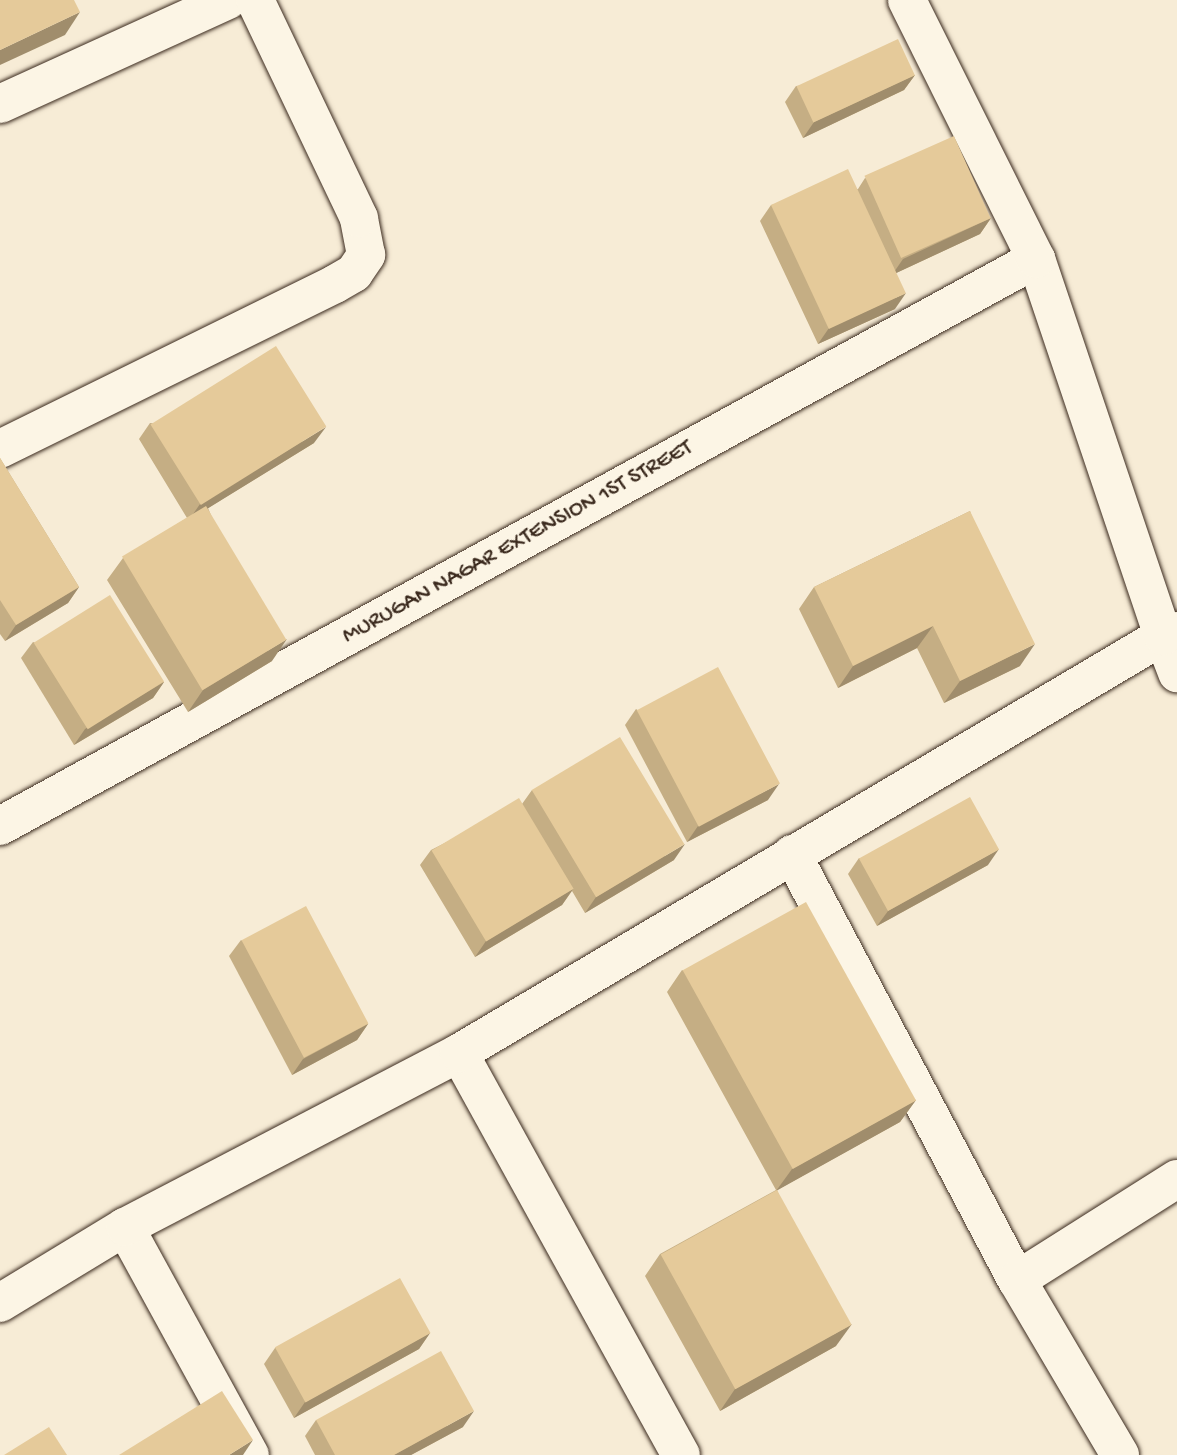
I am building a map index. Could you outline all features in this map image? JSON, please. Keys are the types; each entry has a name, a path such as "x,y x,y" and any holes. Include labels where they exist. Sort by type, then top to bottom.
{"street":[{"path":"0,104 228,0"},
{"path":"0,449 335,284 354,273 366,256 359,218 255,0"},
{"path":"907,0 1036,260 1170,634 1177,673"},
{"name":"MURUGAN NAGAR EXTENSION 1ST STREET","path":"0,826 1036,260"},
{"path":"0,1303 125,1227 459,1053 792,854 1170,634"},
{"path":"792,854 1017,1280 1119,1455"},
{"path":"459,1053 681,1455"},
{"path":"1017,1280 1177,1179"},
{"path":"125,1227 250,1455"}],"building":[{"path":"0,0 74,0 80,12 0,50"},
{"path":"898,39 915,75 813,123 796,86"},
{"path":"954,136 991,218 901,258 864,176"},
{"path":"848,169 906,293 829,329 771,205"},
{"path":"276,346 326,427 201,505 150,424"},
{"path":"0,458 79,587 16,625 0,600"},
{"path":"206,506 286,640 202,690 122,556"},
{"path":"970,511 1035,644 960,681 933,626 853,666 814,587"},
{"path":"110,595 164,682 88,729 34,643"},
{"path":"718,667 780,784 699,827 637,710"},
{"path":"620,737 684,844 596,897 532,790"},
{"path":"970,797 999,849 888,911 859,859"},
{"path":"519,798 574,889 486,941 432,851"},
{"path":"806,902 916,1101 793,1169 683,970"},
{"path":"306,906 368,1023 304,1058 242,940"},
{"path":"777,1190 852,1325 735,1389 661,1254"},
{"path":"400,1278 431,1333 305,1402 275,1347"},
{"path":"441,1351 474,1411 394,1455 335,1455 316,1420"},
{"path":"222,1391 253,1440 229,1455 119,1455"},
{"path":"49,1427 67,1455 4,1455"}]}
